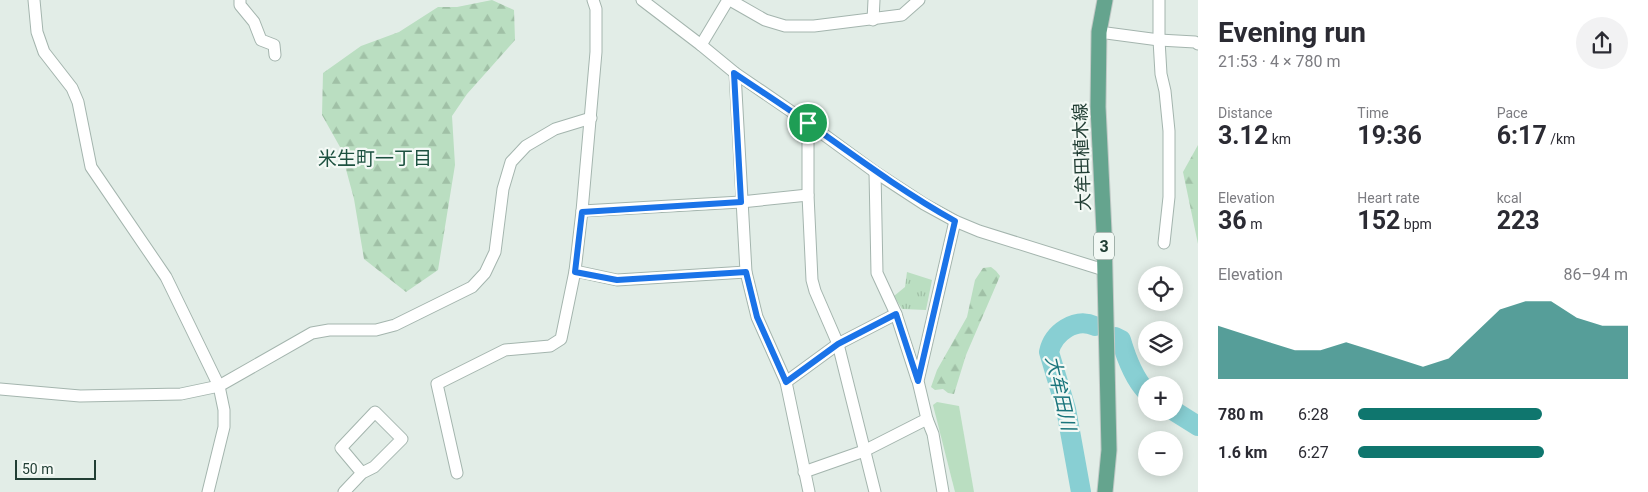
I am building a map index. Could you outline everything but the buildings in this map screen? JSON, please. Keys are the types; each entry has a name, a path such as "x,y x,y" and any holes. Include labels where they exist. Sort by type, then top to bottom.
{"main road":[{"name":"大牟田植木線","path":"1105,0 1099,32 1098,107 1109,450 1105,492"}],"street":[{"path":"34,0 37,32 44,52 72,88 78,102 91,167 166,277 219,386 224,410 224,427 208,492"},
{"path":"240,0 240,5 254,22 261,40 274,45 275,55"},
{"path":"457,473 437,384 505,350 550,346 561,340 575,272 591,118 596,26 596,9 593,0"},
{"path":"642,0 734,73 924,204 955,221 979,231 1104,270"},
{"path":"701,45 729,0 765,20 785,26 814,26 902,15 919,0"},
{"path":"873,20 874,0"},
{"path":"1159,0 1158,40 1169,131 1169,197 1164,243"},
{"path":"1099,32 1158,40 1195,42 1198,44"},
{"path":"734,73 746,272 757,317 786,382 809,492"},
{"path":"0,389 80,396 181,394 219,386 312,333 329,330 376,330 395,325 472,287 485,273 495,252 503,190 511,162 526,146 555,129 591,118"},
{"path":"808,123 808,195 812,280 838,344 875,492"},
{"path":"875,172 877,273 896,314 918,381 927,419 933,434 943,492"},
{"path":"582,212 741,202 808,195"},
{"path":"918,381 955,221"},
{"path":"575,272 617,280 746,272"},
{"path":"786,382 838,344 896,314"},
{"path":"344,492 362,473 374,467 402,439 374,412 341,448 362,473"},
{"path":"804,472 864,452 927,419"}],"green space":[{"path":"492,0 514,10 515,40 467,94 452,116 455,165 438,270 406,292 364,259 354,199 340,147 322,115 323,73 361,46 399,32 438,7 457,7"},
{"path":"1198,145 1198,244 1183,172"},
{"path":"991,267 1000,276 966,355 954,394 948,393 943,389 935,390 931,387 937,370 967,317 975,280 983,268"},
{"path":"907,272 932,280 926,310 902,309 894,296 905,287"},
{"path":"937,402 959,406 974,492 955,492 933,405"}],"waterway":[{"name":"大牟田川","path":"1081,492 1066,409 1049,352 1055,339 1066,328 1080,324 1095,326"},
{"name":"大牟田川","path":"1115,337 1121,340 1138,380"},
{"name":"大牟田川","path":"1183,417 1198,426"}],"district":[{"name":"米生町一丁目","path":"375,158"}],"route":[{"path":"734,73 808,123 875,172 924,204 955,221 918,381 896,314 838,344 786,382 757,317 746,272 617,280 575,272 582,212 741,202 734,73"}]}
